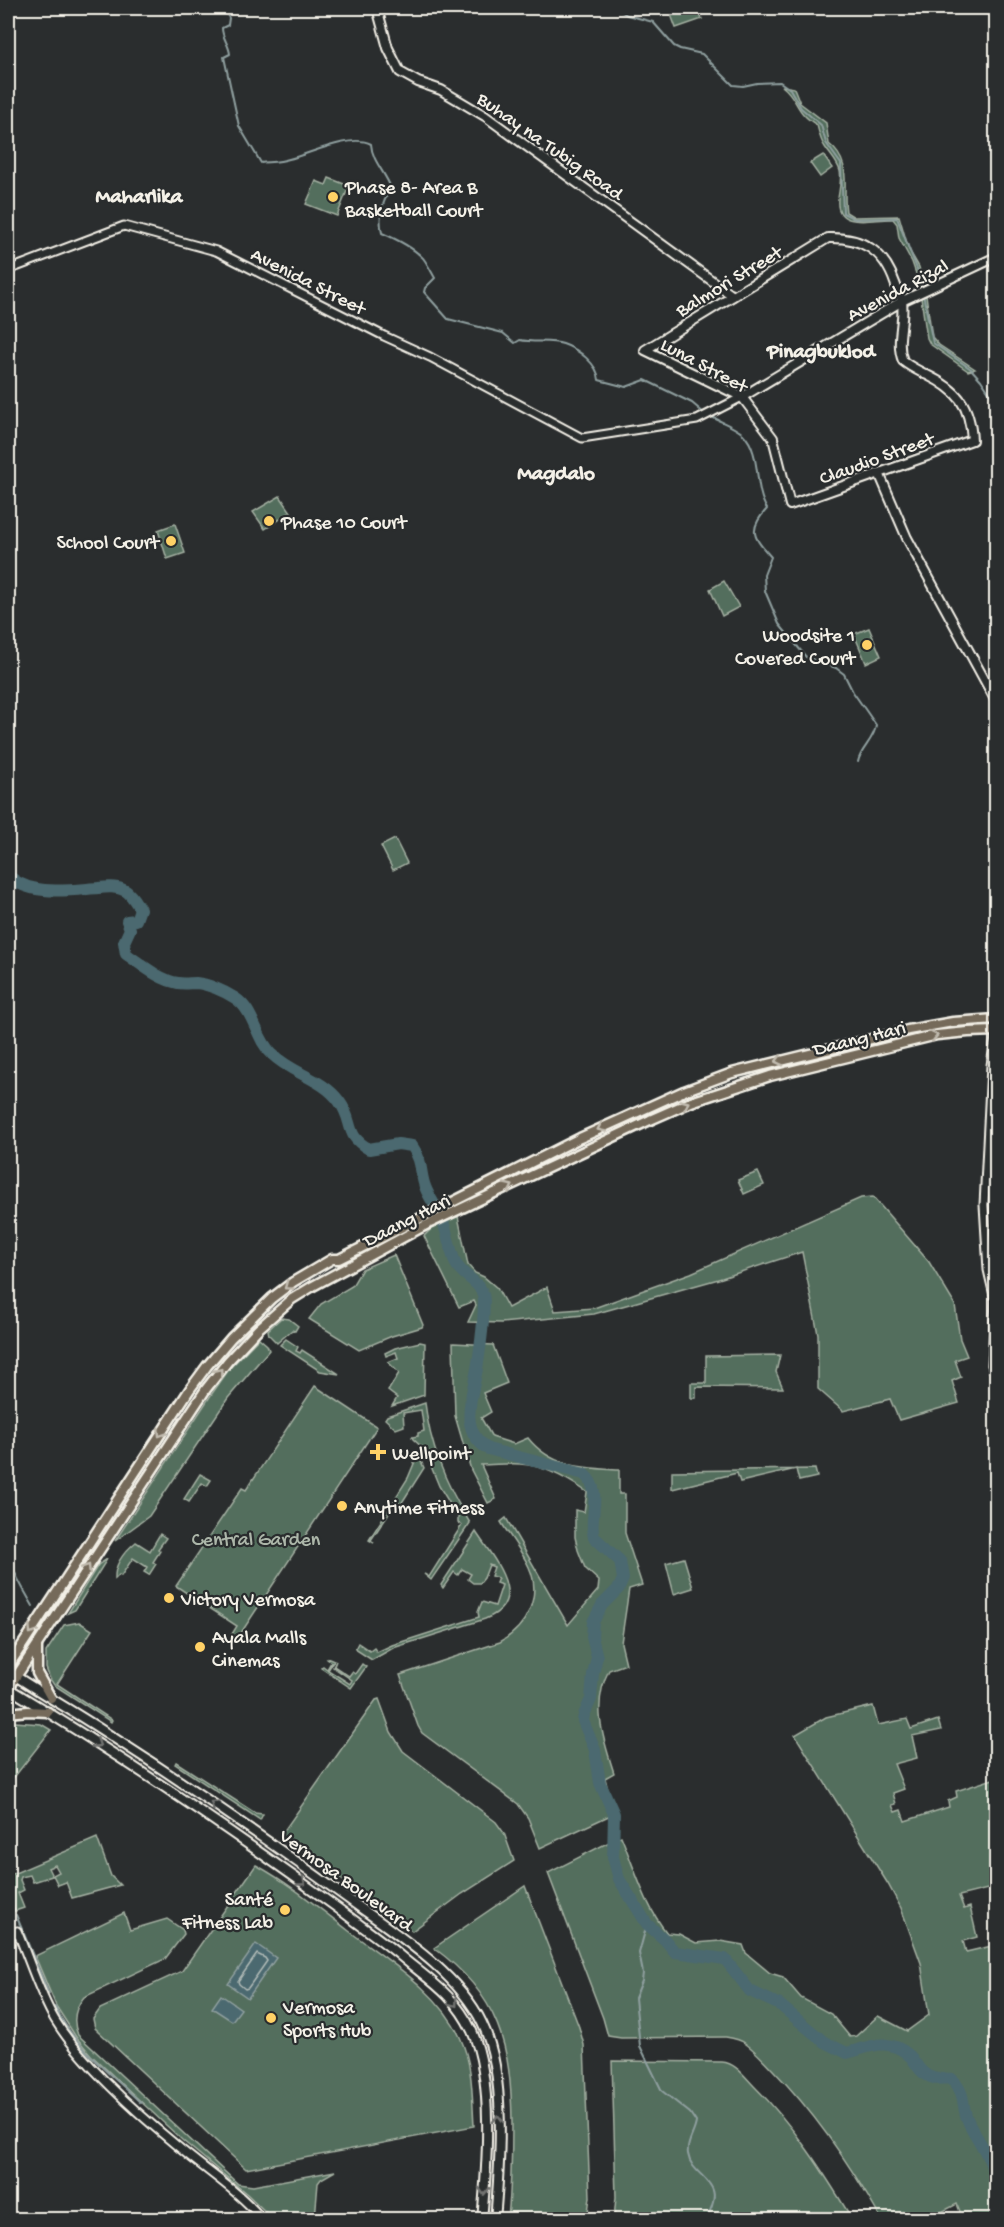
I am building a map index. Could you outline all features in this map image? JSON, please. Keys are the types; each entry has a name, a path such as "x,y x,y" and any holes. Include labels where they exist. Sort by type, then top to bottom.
{"main road":[{"name":"Buhay na Tubig Road","path":"377,8 388,48 400,72 418,82 441,90 485,116 733,296"},
{"name":"Balmori Street","path":"645,350 828,238 868,245 878,253 892,273 902,301"},
{"name":"Avenida Rizal","path":"742,397 902,301 996,257"},
{"name":"Claudio Street","path":"790,505 972,440 971,424 966,408 955,393 945,384 903,361 900,340 902,301"},
{"name":"Luna Street","path":"645,350 742,397 773,438 790,505"},
{"path":"879,473 908,538 996,700"},
{"name":"Daang Hari","path":"10,1672 38,1644 206,1389 234,1354 272,1316 300,1293 451,1203 636,1112 732,1073 918,1028 954,1022 996,1020"},
{"name":"Daang Hari","path":"8,1688 10,1672 190,1389 231,1338 272,1298 300,1277 332,1259 339,1259 424,1221 456,1212 691,1102 770,1076 937,1035 996,1031"},
{"path":"38,1644 37,1673 51,1698"},
{"name":"Vermosa Boulevard","path":"10,1672 255,1832 403,1939 456,1984 471,2002 483,2023 492,2046 497,2071 499,2145 495,2220"},
{"name":"Vermosa Boulevard","path":"8,1688 265,1855 430,1978 453,2001 471,2029 484,2072 486,2135 482,2220"},
{"path":"8,1713 48,1712"}],"street":[{"name":"Avenida Street","path":"8,270 124,226 206,248 430,357 582,438"},
{"name":"Avenida Rizal","path":"582,438 703,418 742,397"},
{"path":"996,1031 989,1096 984,1205 988,1270 995,1300 992,1365 996,1378"},
{"path":"8,1937 17,1931 54,2018 68,2039 161,2133 263,2220"}],"green space":[{"path":"680,8 698,8 702,19 676,28 670,12"},
{"path":"782,86 794,88 800,103 826,123 829,144 836,151 844,167 846,212 854,217 899,216 909,250 919,267 923,284 920,285 912,262 899,238 897,224 893,219 857,221 843,215 839,209 838,199 841,178 839,167 823,144 817,125 804,115"},
{"path":"823,155 832,168 820,177 810,163"},
{"name":"Phase 8- Area B Basketball Court","path":"329,178 349,186 337,216 306,204 316,181 326,185"},
{"path":"926,295 932,337 939,345 975,369 968,371 930,344 921,298"},
{"name":"Phase 10 Court","path":"280,496 291,512 265,529 253,512"},
{"name":"School Court","path":"175,524 185,553 167,559 158,530"},
{"path":"724,581 739,607 722,616 710,589"},
{"name":"Woodsite 1 Covered Court","path":"869,628 881,656 866,663 854,634"},
{"path":"395,839 407,863 393,870 381,846"},
{"path":"758,1172 764,1185 744,1194 738,1180"},
{"path":"873,1197 929,1262 955,1305 960,1339 967,1356 955,1360 961,1377 952,1381 959,1403 899,1420 890,1399 843,1411 818,1389 818,1334 802,1252 722,1278 594,1314 501,1323 468,1322 476,1305 474,1301 459,1307 424,1236 432,1228 458,1216 468,1265 475,1273 497,1288 508,1308 547,1287 555,1311 594,1308 691,1273 861,1198"},
{"path":"394,1255 422,1327 392,1336 359,1350 309,1319 321,1304 352,1286 362,1269"},
{"path":"281,1318 289,1319 298,1326 295,1331 292,1330 277,1343 269,1335 268,1330"},
{"path":"259,1338 269,1350 228,1398 149,1516 115,1541 230,1368"},
{"path":"286,1339 298,1347 296,1351 300,1353 302,1350 339,1374 320,1371 280,1345"},
{"path":"420,1342 425,1343 424,1395 392,1406 397,1398 388,1391 399,1373 388,1362 398,1358 396,1352 386,1356 385,1353"},
{"path":"453,1343 493,1345 507,1383 483,1393 491,1412 481,1418 492,1437 514,1444 528,1438 537,1448 558,1461 581,1467 619,1470 619,1494 625,1494 625,1533 642,1585 629,1589 621,1643 626,1664 609,1670 601,1696 603,1734 614,1773 605,1778 617,1812 540,1848 528,1818 518,1804 422,1733 400,1675 500,1642 518,1628 533,1600 533,1578 523,1555 501,1522 506,1518 568,1625 598,1590 599,1581 585,1568 575,1537 575,1510 584,1512 587,1492 564,1478 538,1467 515,1464 481,1465 496,1499 488,1503 471,1470 455,1416"},
{"path":"780,1355 776,1372 783,1388 696,1387 696,1398 691,1398 691,1383 706,1383 706,1356"},
{"name":"Central Garden","path":"315,1386 377,1427 235,1642 229,1639 237,1626 176,1586 242,1488 246,1490"},
{"path":"425,1403 431,1435 441,1466 470,1523 431,1580 424,1574 429,1577 462,1525 458,1523 458,1517 439,1486 424,1449 412,1437 424,1431 421,1410 403,1413 404,1426 396,1429 385,1419 387,1416"},
{"path":"418,1454 424,1468 401,1504 396,1502 371,1540 374,1543 369,1540 408,1478"},
{"path":"795,1469 740,1482 737,1473 672,1489 672,1471"},
{"path":"796,1469 815,1469 817,1477 799,1481"},
{"path":"200,1474 211,1480 207,1486 202,1483 189,1502 184,1499"},
{"path":"476,1532 504,1578 507,1590 506,1601 499,1611 485,1619 393,1648 372,1660 355,1649 358,1643 370,1651 374,1648 377,1652 479,1617 478,1612 482,1602 495,1606 502,1585 496,1583 498,1578 491,1576 494,1567 489,1565 480,1583 473,1583 468,1579 471,1574 462,1569 458,1575 454,1572 443,1588 441,1585"},
{"path":"160,1534 166,1538 158,1549 160,1551 153,1562 156,1564 149,1575 144,1572 147,1567 133,1558 121,1576 115,1579 118,1563 128,1549 136,1542 150,1551"},
{"path":"684,1558 693,1588 674,1594 666,1563"},
{"path":"107,1559 75,1610 68,1613 98,1565"},
{"path":"79,1622 92,1630 57,1684 112,1720 111,1722 54,1685 46,1668 46,1652 64,1625"},
{"path":"327,1659 334,1660 328,1670 350,1684 352,1680 333,1667 336,1661 334,1666 349,1676 352,1672 355,1674 362,1664 366,1667 351,1688 321,1668 323,1666 327,1669 331,1662"},
{"path":"379,1699 391,1732 403,1751 496,1822 504,1833 514,1861 462,1894 412,1931 281,1835 376,1700"},
{"path":"873,1706 878,1725 907,1719 911,1729 938,1720 941,1730 912,1736 917,1758 894,1764 904,1789 893,1793 896,1804 892,1805 895,1812 901,1810 905,1821 949,1807 948,1801 957,1797 956,1791 996,1778 996,1887 959,1896 964,1909 970,1907 977,1937 963,1941 966,1952 996,1945 996,2219 963,2219 957,2204 928,2219 881,2219 845,2160 818,2123 789,2087 753,2050 741,2041 725,2037 621,2038 608,2036 548,1873 621,1836 646,1898 667,1933 679,1934 696,1943 720,1941 743,1945 746,1953 770,1973 783,1977 801,1998 831,2014 850,2037 856,2036 878,2016 907,2031 929,2015 921,1963 901,1908 795,1735 826,1717"},
{"path":"15,1722 41,1724 51,1730 8,1785 8,1724"},
{"path":"176,1762 255,1813 263,1814 260,1820 175,1764"},
{"path":"97,1838 111,1876 120,1885 72,1898 66,1882 58,1885 53,1875 59,1872 55,1865 48,1868 52,1876 33,1882 30,1875 21,1877 24,1890 18,1893 24,1908 15,1911 8,1892 8,1876"},
{"name":"Vermosa Sports Hub","path":"256,1865 292,1888 395,1965 439,2005 451,2020 460,2037 467,2058 474,2126 246,2169 95,2028 93,2019 100,2009 182,1971"},
{"path":"525,1886 584,2045 590,2197 587,2219 508,2219 512,2123 509,2070 504,2046 487,2004 474,1985 434,1948"},
{"path":"124,1913 130,1930 167,1919 183,1930 184,1934 165,1959 84,1997 75,2015 78,2035 238,2184 253,2186 335,2171 318,2183 315,2218 300,2215 299,2219 273,2219 247,2194 182,2140 91,2055 56,2006 35,1956"},
{"path":"612,2061 722,2062 736,2068 769,2101 795,2133 852,2219 614,2219 616,2197"}],"water":[{"path":"256,1944 276,1958 248,1998 228,1984"},
{"path":"221,1995 241,2009 232,2021 212,2008"}],"waterway":[{"path":"204,8 209,13 226,13 229,18 228,25 222,28 230,54 224,57 239,126 261,163 286,160 353,141 371,144 376,161 391,188 382,210 380,221 382,233 408,246 423,258 435,278 424,292 448,319 503,333 515,343 520,340 563,344 575,349 586,358 595,368 599,380 626,387 645,380 692,403 705,414"},
{"path":"616,8 627,15 653,22 674,46 702,54 733,85 780,82 790,89 801,108 821,125 826,143 841,164 843,213 855,219 897,218 919,274 922,288"},
{"path":"923,294 933,343 971,369 981,380 995,401 996,420"},
{"path":"710,416 743,434 753,451 760,491 767,509 757,523 755,534 771,557 764,575 765,591 779,624 806,657 836,668 844,674 853,692 876,725 858,762"},
{"path":"996,422 994,453 996,461"},
{"path":"8,805 8,821"},
{"path":"8,875 27,887 50,891 112,887 126,891 140,909 136,920 127,921 130,929 124,942 126,954 164,979 178,983 206,985 221,990 242,1003 266,1048 280,1061 316,1081 332,1093 344,1108 352,1133 369,1149 398,1144 412,1146 420,1163 426,1189 443,1222 455,1262 483,1294 482,1334 469,1412 473,1432 488,1449 584,1474 593,1488 594,1537 620,1561 623,1579 619,1588 602,1605 593,1622 592,1637 597,1657 591,1699 583,1721 595,1750 600,1783 614,1814 613,1857 619,1879 647,1924 675,1952 725,1959 750,1991 780,2005 823,2041 847,2053 871,2046 894,2046 910,2056 920,2070 929,2076 936,2079 952,2079 962,2096 966,2117 989,2159 996,2184"},
{"path":"8,1520 11,1563 33,1606"},
{"path":"8,1897 14,1911"},
{"path":"16,1915 49,1994"},
{"path":"647,1924 639,1953 643,1973 642,1981 635,1998 640,2046 662,2091 690,2113 696,2122 688,2145 688,2154 696,2170 708,2181 714,2196 705,2220"},
{"path":"55,2007 72,2035 141,2103"}],"place":[{"name":"Phase 8- Area B Basketball Court","path":"333,197"},
{"name":"Phase 10 Court","path":"269,521"},
{"name":"School Court","path":"171,541"},
{"name":"Woodsite 1 Covered Court","path":"867,645"},
{"name":"Wellpoint","path":"378,1452"},
{"name":"Anytime Fitness","path":"342,1506"},
{"name":"Victory Vermosa","path":"169,1598"},
{"name":"Ayala Malls Cinemas","path":"200,1647"},
{"name":"Santé Fitness Lab","path":"285,1910"},
{"name":"Vermosa Sports Hub","path":"271,2018"}],"district":[{"name":"Maharlika","path":"139,195"},
{"name":"Pinagbuklod","path":"821,350"},
{"name":"Magdalo","path":"556,472"}]}
